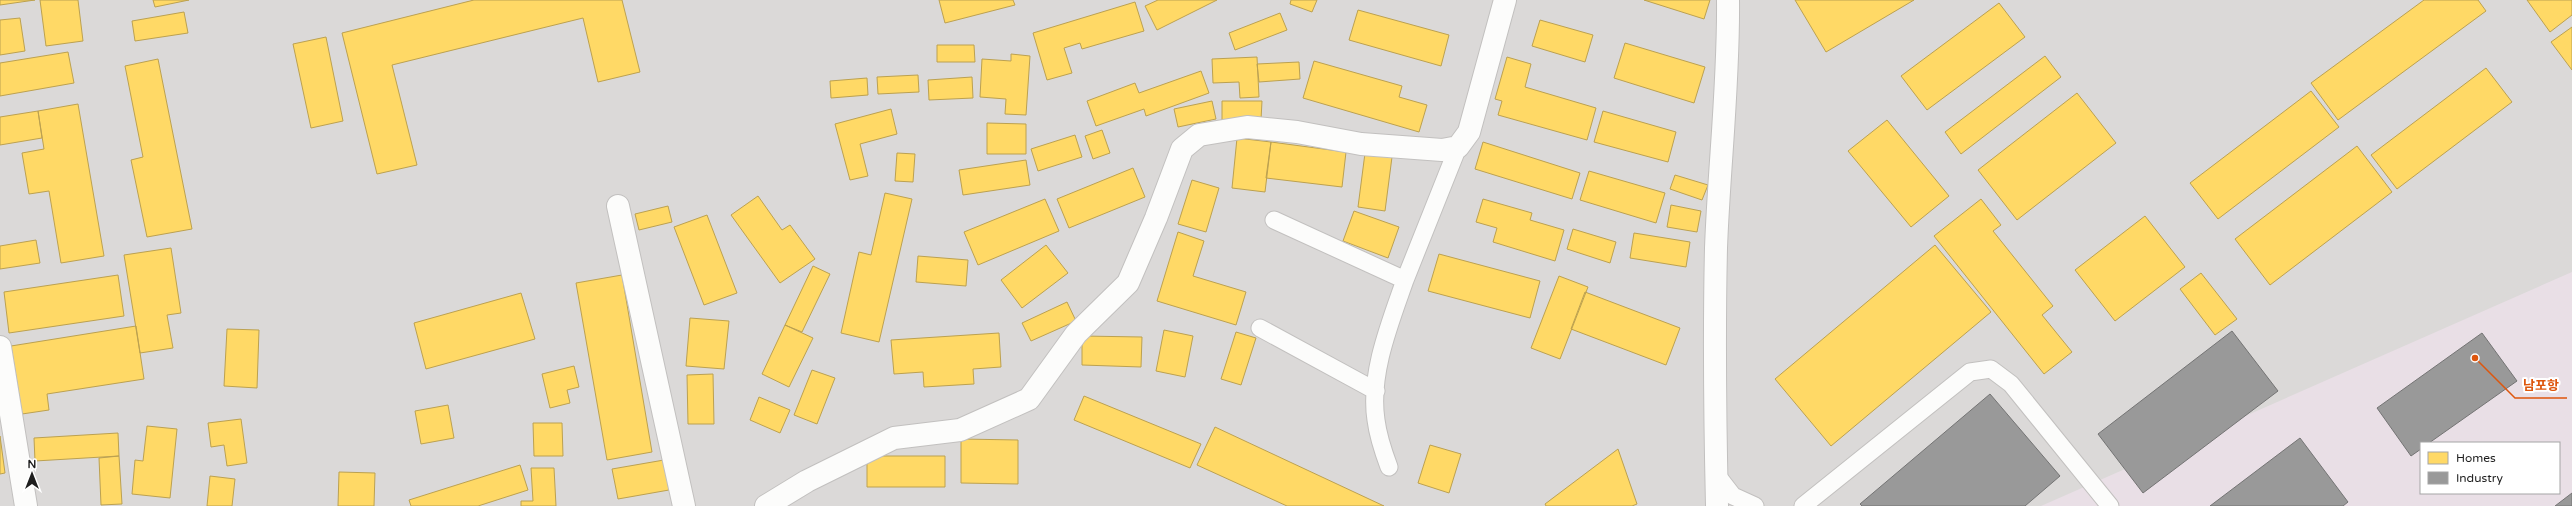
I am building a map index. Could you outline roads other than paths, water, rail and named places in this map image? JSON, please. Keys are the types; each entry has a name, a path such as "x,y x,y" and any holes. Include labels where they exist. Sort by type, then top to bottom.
{"street":[{"path":"766,506 807,481 894,438 960,430 1029,399 1076,334 1128,283 1156,218 1182,149 1199,135 1247,127 1297,132 1361,144 1442,150 1458,147 1469,132 1505,0"},
{"path":"1717,506 1714,355 1716,247 1728,36 1728,0"},
{"path":"618,206 684,506"},
{"path":"0,347 26,506"}],"lane":[{"path":"1389,466 1380,443 1375,418 1376,391 1388,328 1405,280 1458,147"},
{"path":"1274,220 1405,280"},
{"path":"1260,328 1376,391"},
{"path":"1803,506 1970,372 1991,369 2011,384 2110,506"},
{"path":"1716,474 1733,496 1755,506"}],"place":[{"name":"남포항","path":"2475,358"}]}
